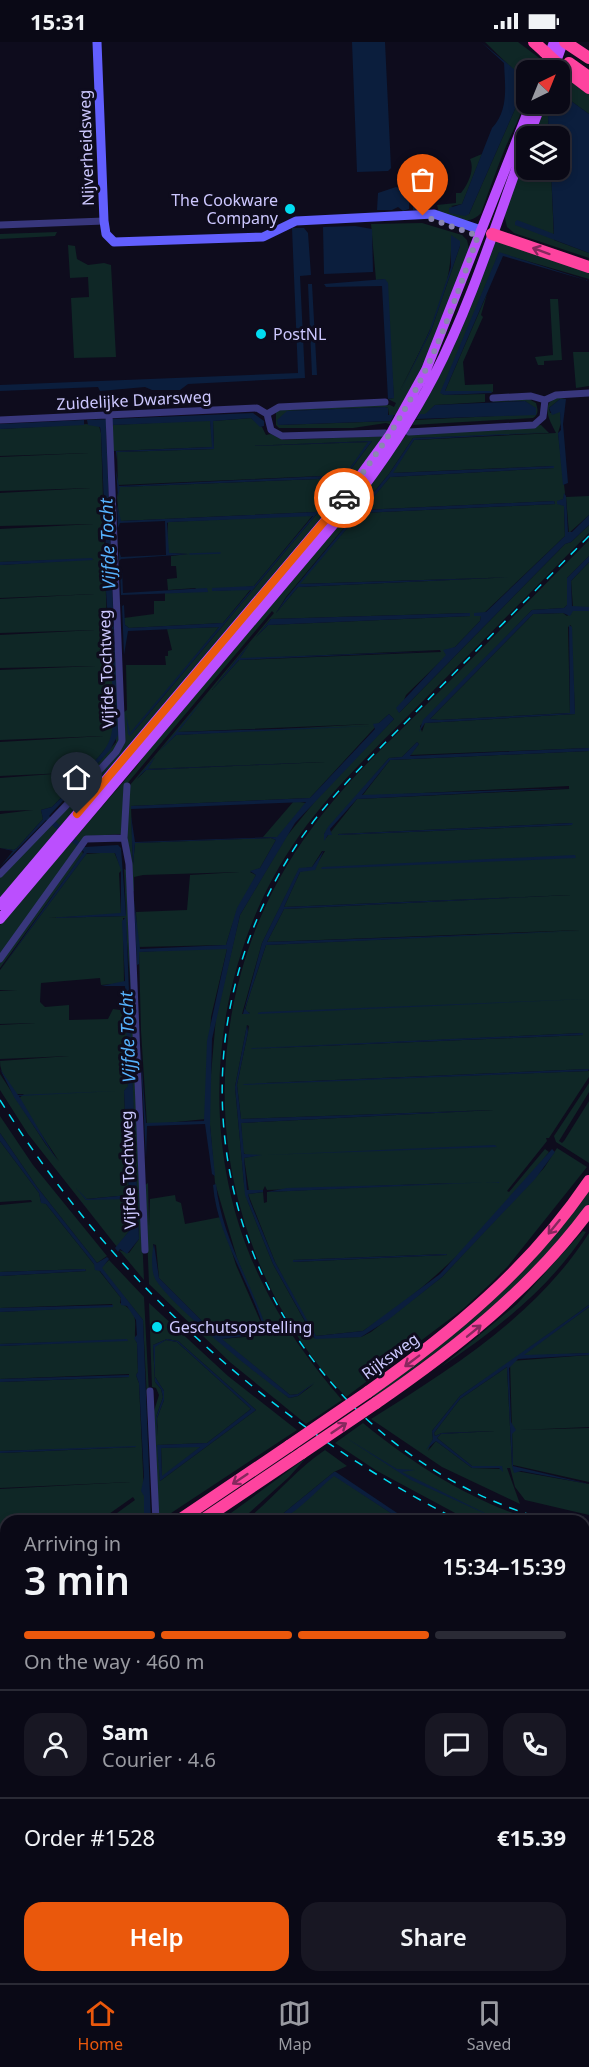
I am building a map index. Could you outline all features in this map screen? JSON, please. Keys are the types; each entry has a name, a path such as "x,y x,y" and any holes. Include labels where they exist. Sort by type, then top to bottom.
{"highway":[{"path":"566,43 589,58"},
{"path":"544,45 555,60"},
{"path":"570,69 589,77"},
{"path":"570,73 589,88"},
{"path":"484,233 589,267"},
{"name":"Rijksweg","path":"187,1515 368,1392 438,1341 490,1297 530,1257 589,1180"},
{"name":"Rijksweg","path":"210,1515 434,1363 503,1306 543,1267 589,1211"}],"main road":[{"path":"561,60 566,43"},
{"path":"0,919 370,479 398,439 434,376 462,314 484,233 527,114"},
{"path":"0,905 342,501 379,451 426,370 516,164"}],"street":[{"name":"Nijverheidsweg","path":"0,225 104,221 97,42"},
{"path":"104,221 106,234 110,239 124,243 262,237 296,222 438,215 484,233"},
{"path":"493,398 531,396 545,400 556,395 589,393"},
{"path":"409,432 534,425 543,417 545,400"},
{"name":"Zuidelijke Dwarsweg","path":"0,420 109,420 257,408 267,414 279,407 385,402"},
{"path":"267,414 271,430 282,436 385,433"},
{"name":"Vijfde Tochtweg","path":"0,874 85,786 116,752 122,741 109,420"},
{"name":"Vijfde Tochtweg","path":"127,786 124,838 127,844 129,879 145,1250"},
{"path":"0,959 86,839 124,838"},
{"path":"150,1391 156,1515"}],"green space":[{"path":"485,42 518,42 542,60 516,60 516,72"},
{"path":"570,80 589,94 589,114 570,100"},
{"path":"516,107 516,114 521,114 520,116 481,213 471,220 455,219 439,213 437,205 456,203 456,193 461,193 470,177 472,168 470,159 482,154 462,204 451,206 469,214"},
{"path":"542,114 548,114 549,126 537,126"},
{"path":"516,180 551,180 554,240 589,253 589,258 514,233 507,227 504,214"},
{"path":"422,223 462,235 467,240 469,249 438,334 398,415 389,415 388,408 385,407 288,411 278,425 394,421 392,425 386,423 353,428 279,428 276,425 276,411 279,409 390,405 394,407 396,403 388,399 394,398 385,279 376,280 371,224","holes":["451,241 460,246 442,298 447,280","441,302 431,331 400,390 427,337"]},
{"path":"57,232 55,236 0,239 0,234"},
{"path":"493,240 589,272 589,279 499,253 441,393 444,395 485,394 485,402 435,405 426,414 419,414"},
{"path":"68,245 75,246 77,259 88,265 104,263 111,265 116,357 74,358 71,298 89,297 88,277 70,278"},
{"path":"487,294 481,315 483,317 463,362 465,385 493,384 493,392 447,393 445,391"},
{"path":"550,299 558,299 562,360 544,361 544,365 538,365 535,357 553,355"},
{"path":"573,352 589,352 589,386 576,388"},
{"path":"555,397 566,399 560,399 549,408 550,413 560,410 561,423 558,433 565,493 563,499 557,502 564,506 565,536 481,616 480,621 455,647 445,652 447,655 406,695 399,713 565,544 571,542 589,525 589,533 369,755 312,819 269,886 246,939 230,995 221,1053 220,1112 226,1170 239,1226 261,1280 287,1328 342,1400 306,1424 231,1363 149,1284 145,1185 148,1183 149,1226 150,1199 175,1195 176,1201 181,1203 185,1224 221,1217 236,1265 265,1332 219,1336 214,1333 159,1278 156,1245 153,1244 154,1275 187,1311 289,1398 298,1396 314,1384 298,1394 290,1395 221,1339 268,1335 237,1258 215,1183 210,1125 210,1086 216,1017 240,915 286,837 325,789 394,719 389,714 379,723 310,798 131,806 133,865 135,843 271,838 276,840 260,868 250,872 256,875 232,925 226,945 138,947 136,912 187,910 190,875 240,872 143,875 134,877 134,891 131,891 126,822 127,796 130,785 274,613 272,611 126,785 121,834 89,836 0,956 0,925 137,766 406,435 541,425 549,433 413,438 389,474 286,597 276,613 298,587 515,577 299,584 360,513 555,504 554,501 362,510 390,477 554,468 553,466 392,473 414,440 556,433 547,410","holes":["470,613 470,616 268,625 256,637 271,619","250,643 239,659 440,650 441,652 239,660 212,690","370,724 176,735 160,750 178,732","155,757 147,769 325,762 146,770 137,779"]},
{"path":"527,398 536,403 538,412 533,418 412,425 415,420 536,414 536,409 525,401 493,402 492,400"},
{"path":"251,418 262,427 266,435 271,434 283,440 385,436 360,472 106,774 89,791 0,900 0,877 117,753 124,712 127,710 126,665 166,665 165,656 168,656 168,651 172,650 167,629 219,627 130,736 320,510 372,441 223,447 369,442 345,475 118,485 117,452 214,449 213,421"},
{"path":"210,420 213,447 113,451 113,425"},
{"path":"87,424 99,426 101,433 107,629 109,654 116,655 107,426 121,735 117,747 50,818 116,742 114,711 112,741 86,772 74,773 84,774 52,807 41,810 43,819 17,848 14,850 0,848 0,814 33,810 0,811 0,778 66,773 0,776 0,742 104,736 0,740 0,670 96,666 0,668 0,635 95,630 0,633 0,599 95,594 0,598 0,565 94,559 0,562 0,529 94,524 0,526 0,493 91,488 0,491 0,457 89,453 0,456 0,429"},
{"path":"344,478 316,512 121,521 119,518 117,497 119,487"},
{"path":"589,496 589,515 569,533 566,497"},
{"path":"313,515 254,586 213,591 251,589 223,623 129,628 125,625 124,618 154,614 154,601 165,601 165,593 193,592 196,588 168,590 167,579 177,578 176,566 171,566 171,556 188,554 169,553 168,522"},
{"path":"589,540 589,556 567,578 567,605 564,608 532,610 420,726 422,732 425,723 575,714 571,625 568,627 570,713 430,719 533,614 563,613 567,616 572,611 589,611 589,748 410,755 419,744 417,742 402,757 389,758 324,834 326,838 357,799 569,789 569,786 362,796 390,760 589,751 589,1069 244,1084 589,1071 589,1077 549,1138 546,1138 547,1141 507,1191 509,1192 545,1149 549,1152 508,1202 440,1272 390,1313 363,1331 316,1336 313,1334 275,1262 248,1194 263,1192 264,1203 267,1202 267,1192 453,1183 267,1190 265,1186 263,1190 249,1191 244,1158 258,1155 246,1155 243,1152 241,1123 494,1110 241,1119 237,1085 249,1026 247,1025 235,1087 244,1183 248,1202 273,1264 314,1338 361,1337 371,1332 442,1277 544,1168 557,1148 587,1167 508,1266 490,1284 463,1309 346,1397 307,1350 290,1324 262,1270 241,1212 227,1136 225,1089 227,1042 235,996 248,952 265,908 286,867 325,811 367,764","holes":["572,823 572,825 339,834","322,851 325,851 315,867 300,872 284,907 571,895 284,909 267,942 580,930 266,945 245,1011 250,1013 242,1014 262,943 299,869 312,867","583,1033 583,1035 251,1049","446,1254 447,1255 293,1262 293,1260"]},
{"path":"589,562 589,607 573,607 571,581"},
{"path":"294,801 306,803 278,837 263,837"},
{"path":"82,850 83,854 0,968 0,963"},
{"path":"114,852 122,870 119,873 121,914 48,918 126,916 124,869 126,870 132,1005 125,918 123,918 124,983 101,985 100,978 41,983 40,1002 45,1007 69,1005 69,1020 108,1019 113,1009 127,1011 128,1087 124,1091 129,1195 86,1199 129,1199 130,1230 117,1247 28,1134 0,1090 0,1074 59,1161 18,1099 24,1094 15,1094 5,1078 0,1061 69,1056 0,1059 0,1025 36,1023 0,1024 0,991 17,990 0,990 0,970 86,854"},
{"path":"225,947 227,949 211,1017 206,1119 147,1125 139,952"},
{"path":"129,1010 132,1010 144,1280 119,1250 129,1253 139,1239"},
{"path":"589,1083 589,1092 559,1141 562,1143 564,1141 589,1101 589,1163 556,1142 554,1136"},
{"path":"0,1116 33,1165 107,1256 97,1263 37,1187 0,1133"},
{"path":"0,1141 39,1193 41,1202 46,1204 121,1298 120,1303 128,1307 135,1317 138,1372 136,1375 139,1383 145,1515 114,1515 135,1500 133,1497 108,1515 0,1515 0,1489 131,1482 0,1488 0,1453 136,1447 0,1451 0,1382 129,1377 129,1374 0,1379 0,1346 128,1340 0,1344 0,1312 113,1306 112,1304 0,1308 0,1276 86,1271 85,1269 0,1272 0,1205 32,1202 31,1200 0,1202"},
{"path":"589,1188 589,1205 564,1237 490,1312 375,1398 372,1394 455,1332"},
{"path":"583,1231 586,1232 571,1253 538,1290 501,1323 441,1367 517,1304"},
{"path":"589,1233 589,1305 511,1361 589,1355 589,1427 519,1430 589,1428 589,1482 513,1465 510,1362 460,1396 432,1431 433,1439 428,1451 436,1441 472,1468 501,1469 501,1466 472,1466 437,1438 441,1434 495,1431 442,1433 435,1436 434,1433 460,1399 507,1367 512,1466 516,1471 589,1484 589,1515 525,1500 515,1487 510,1468 507,1468 520,1504 442,1467 371,1419 462,1360 518,1315 568,1263"},
{"path":"109,1260 144,1297 154,1515 143,1320 101,1268"},
{"path":"149,1303 228,1376 297,1430 168,1515 159,1515 153,1414 159,1395 156,1388 152,1387","holes":["167,1339 178,1341 256,1410 160,1481 158,1445 207,1443 251,1409 177,1342 166,1340 155,1346 155,1377 164,1391 164,1400 157,1418 158,1436 156,1417 163,1397 161,1389 155,1382 153,1345"]},
{"path":"589,1307 589,1353 524,1356 524,1354"},
{"path":"363,1423 403,1454 445,1481 518,1515 459,1515 377,1471 335,1443"},
{"path":"201,1446 198,1449 162,1477 161,1448"},
{"path":"325,1450 347,1466 334,1472 281,1515 252,1515 265,1503 304,1466"},
{"path":"306,1458 289,1477 247,1515 228,1515"},
{"path":"334,1475 394,1515 286,1515"}],"water":[{"path":"352,42 385,42 391,168 388,171 357,172"},
{"path":"481,42 516,71 516,107 469,214 465,216 449,213 449,208 462,204 492,128 504,106 504,63"},
{"path":"570,100 589,114 589,253 515,225 517,220 554,234 551,180 570,180 570,126 549,126 548,115 570,114"},
{"path":"396,187 409,191 409,209 403,211 398,207 392,210 377,210 378,193"},
{"path":"413,193 429,196 430,209 413,210"},
{"path":"355,226 372,229 373,272 324,274 323,227"},
{"path":"292,228 304,228 308,233 311,275 300,276 305,378 188,384 180,390 152,390 145,387 100,391 98,387 0,391 0,385 298,373"},
{"path":"451,235 460,241 460,246 431,331 401,391 429,332 451,267"},
{"path":"499,252 589,281 503,256 445,391 491,391 492,393 444,395 440,393"},
{"path":"385,279 388,283 394,398 388,399 382,286 326,287 324,284"},
{"path":"308,284 312,284 317,375 312,375"},
{"path":"560,399 566,399 563,424 568,483 563,485 558,433 561,430 560,412 552,415 549,408"},
{"path":"525,401 536,408 536,415 416,419 419,414 425,414 435,405"},
{"path":"388,408 388,415 394,415 391,421 278,425 277,420 287,411"},
{"name":"Vijfde Tocht","path":"253,413 264,421 264,426 260,427 251,418 213,421 214,449 117,452 116,460 116,451 212,447 210,421 112,425 106,428 118,735 110,750 49,816 85,847 118,845 121,848 126,916 48,918 121,913 121,870 115,853 87,853 0,970 84,852 46,820 0,867 13,851 0,848 14,850 17,848 43,819 41,810 52,807 84,775 74,773 86,771 104,750 112,732 114,711 104,561 106,551 101,433 100,427 88,425 87,420"},
{"path":"84,420 84,425 0,429 0,424"},
{"path":"552,432 414,440 393,473 554,466 554,468 390,477 363,510 554,501 555,504 360,513 300,584 515,577 298,587 276,613 389,474 413,438"},
{"path":"372,441 320,510 130,736 126,715 130,733 219,627 128,631 124,655 122,606 124,605 125,625 129,628 223,623 251,590 212,591 212,588 254,586 313,516 169,522 167,523 169,553 190,554 119,561 119,551 121,557 166,555 165,521 120,523 118,528 117,504 121,521 316,512 343,478 120,487 118,497 116,470 119,486 345,475 368,442 223,447"},
{"path":"564,493 568,532 572,532 589,515 589,525 571,542 565,544 399,713 396,708 446,655 443,650 455,647 480,621 481,616 474,616 474,613 486,612 565,536 564,506 557,504 557,501 563,499"},
{"path":"589,556 589,562 571,581 572,606 589,607 589,611 573,611 570,616 563,613 533,614 430,719 570,713 569,625 572,627 575,714 425,723 419,732 423,720 532,610 564,608 567,605 567,578"},
{"path":"92,558 93,560 0,565 0,562"},
{"path":"120,570 122,570 123,593 207,588 208,592 121,595"},
{"path":"470,613 470,616 268,625 256,637 271,619"},
{"path":"250,643 240,658 441,651 239,660 212,690"},
{"path":"206,696 178,732 370,726 176,735 160,751"},
{"path":"389,714 394,719 295,823 240,915 212,1039 210,1125 215,1176 212,1174 205,1124 147,1126 146,1158 140,1040 146,1123 204,1121 207,1041 227,949 139,952 139,964 137,965 134,900 140,949 226,945 237,908 256,875 250,871 260,868 276,840 271,838 135,843 133,865 131,816 135,842 277,837 306,802 131,809 131,806 310,798 375,729 373,724 379,723"},
{"path":"417,742 419,744 410,756 589,748 589,751 390,760 362,795 571,788 357,799 330,829 332,835 328,835 324,841 324,834 328,827 389,758 402,757"},
{"path":"155,757 148,769 326,762 146,770 137,778"},
{"path":"573,823 572,825 338,835 339,834"},
{"path":"324,850 315,870 300,872 284,907 571,895 284,909 267,942 580,931 266,945 245,1009 250,1014 243,1014 262,943 299,868 312,867"},
{"path":"575,855 576,858 321,869 322,867"},
{"name":"Vijfde Tocht","path":"126,917 139,1239 127,1254 120,1249 118,1252 115,1248 130,1230 129,1199 86,1200 76,1188 87,1199 129,1195 124,1091 128,1086 125,986 101,986 125,981 122,921"},
{"path":"586,999 258,1014 261,1012"},
{"path":"247,1025 248,1032 237,1085 241,1119 494,1110 241,1123 244,1154 262,1155 244,1158 247,1190 263,1190 263,1192 248,1194 250,1201 275,1262 316,1336 363,1331 440,1274 552,1149 555,1152 535,1179 442,1277 388,1320 361,1337 315,1339 273,1264 245,1195 235,1087"},
{"path":"583,1033 583,1035 251,1049 252,1048"},
{"path":"0,1069 18,1095 116,1091 19,1096 58,1162 14,1097"},
{"path":"589,1069 588,1071 243,1085 244,1084"},
{"path":"0,1133 37,1187 97,1263 107,1257 109,1259 102,1268 143,1320 151,1515 144,1515 144,1496 141,1491 144,1477 139,1383 136,1375 138,1372 137,1343 134,1338 137,1335 136,1320 127,1306 121,1305 121,1298 100,1271 95,1270 94,1264 46,1204 41,1203 39,1193 0,1141"},
{"path":"495,1145 497,1147 265,1155"},
{"path":"485,1182 267,1192 287,1188"},
{"path":"216,1184 230,1241 268,1333 222,1339 290,1395 298,1394 315,1382 298,1396 289,1398 238,1358 175,1303 154,1276 152,1260 154,1244 159,1278 214,1333 219,1336 265,1332 221,1223 213,1185"},
{"path":"447,1255 293,1262 293,1260"},
{"path":"85,1269 86,1271 0,1276 0,1272"},
{"path":"113,1305 113,1307 0,1312 0,1308"},
{"path":"589,1305 524,1355 589,1353 589,1355 518,1359 509,1368 511,1422 516,1430 512,1434 513,1466 589,1484 521,1471 514,1473 512,1466 507,1367 460,1399 434,1433 435,1436 442,1433 495,1431 441,1434 437,1438 472,1466 502,1466 503,1472 499,1468 472,1468 436,1441 426,1450 433,1439 432,1431 460,1396"},
{"path":"127,1339 128,1341 0,1346 0,1344"},
{"path":"167,1339 178,1341 256,1410 160,1481 157,1445 207,1443 251,1409 177,1342 166,1340 155,1347 155,1377 164,1391 164,1400 157,1418 157,1436 156,1417 163,1397 161,1389 155,1382 153,1345","holes":["200,1447 162,1476 161,1448"]},
{"path":"129,1375 129,1377 0,1382 0,1379"},
{"path":"343,1436 397,1469 415,1470 402,1472 489,1515 488,1515 411,1480"},
{"path":"136,1447 0,1453 0,1451"},
{"path":"336,1472 400,1515 394,1515 334,1476 297,1509 288,1515 281,1515"}],"waterway":[{"path":"190,554 220,553"}],"railway":[{"path":"536,1515 451,1480 368,1420 302,1344 255,1257 228,1161 223,1061 242,960 286,862 299,842 327,804 359,769 589,536"},
{"path":"0,1100 44,1166 92,1228 145,1287 201,1342 261,1393 324,1440 391,1483 449,1515"}],"way so far":[{"path":"344,498 390,435 416,391 434,352 478,236 423,216"}],"place":[{"name":"The Cookware Company","path":"290,209"},
{"name":"PostNL","path":"261,334"},
{"name":"Geschutsopstelling","path":"157,1327"}],"route":[{"path":"77,814 344,498"}]}
